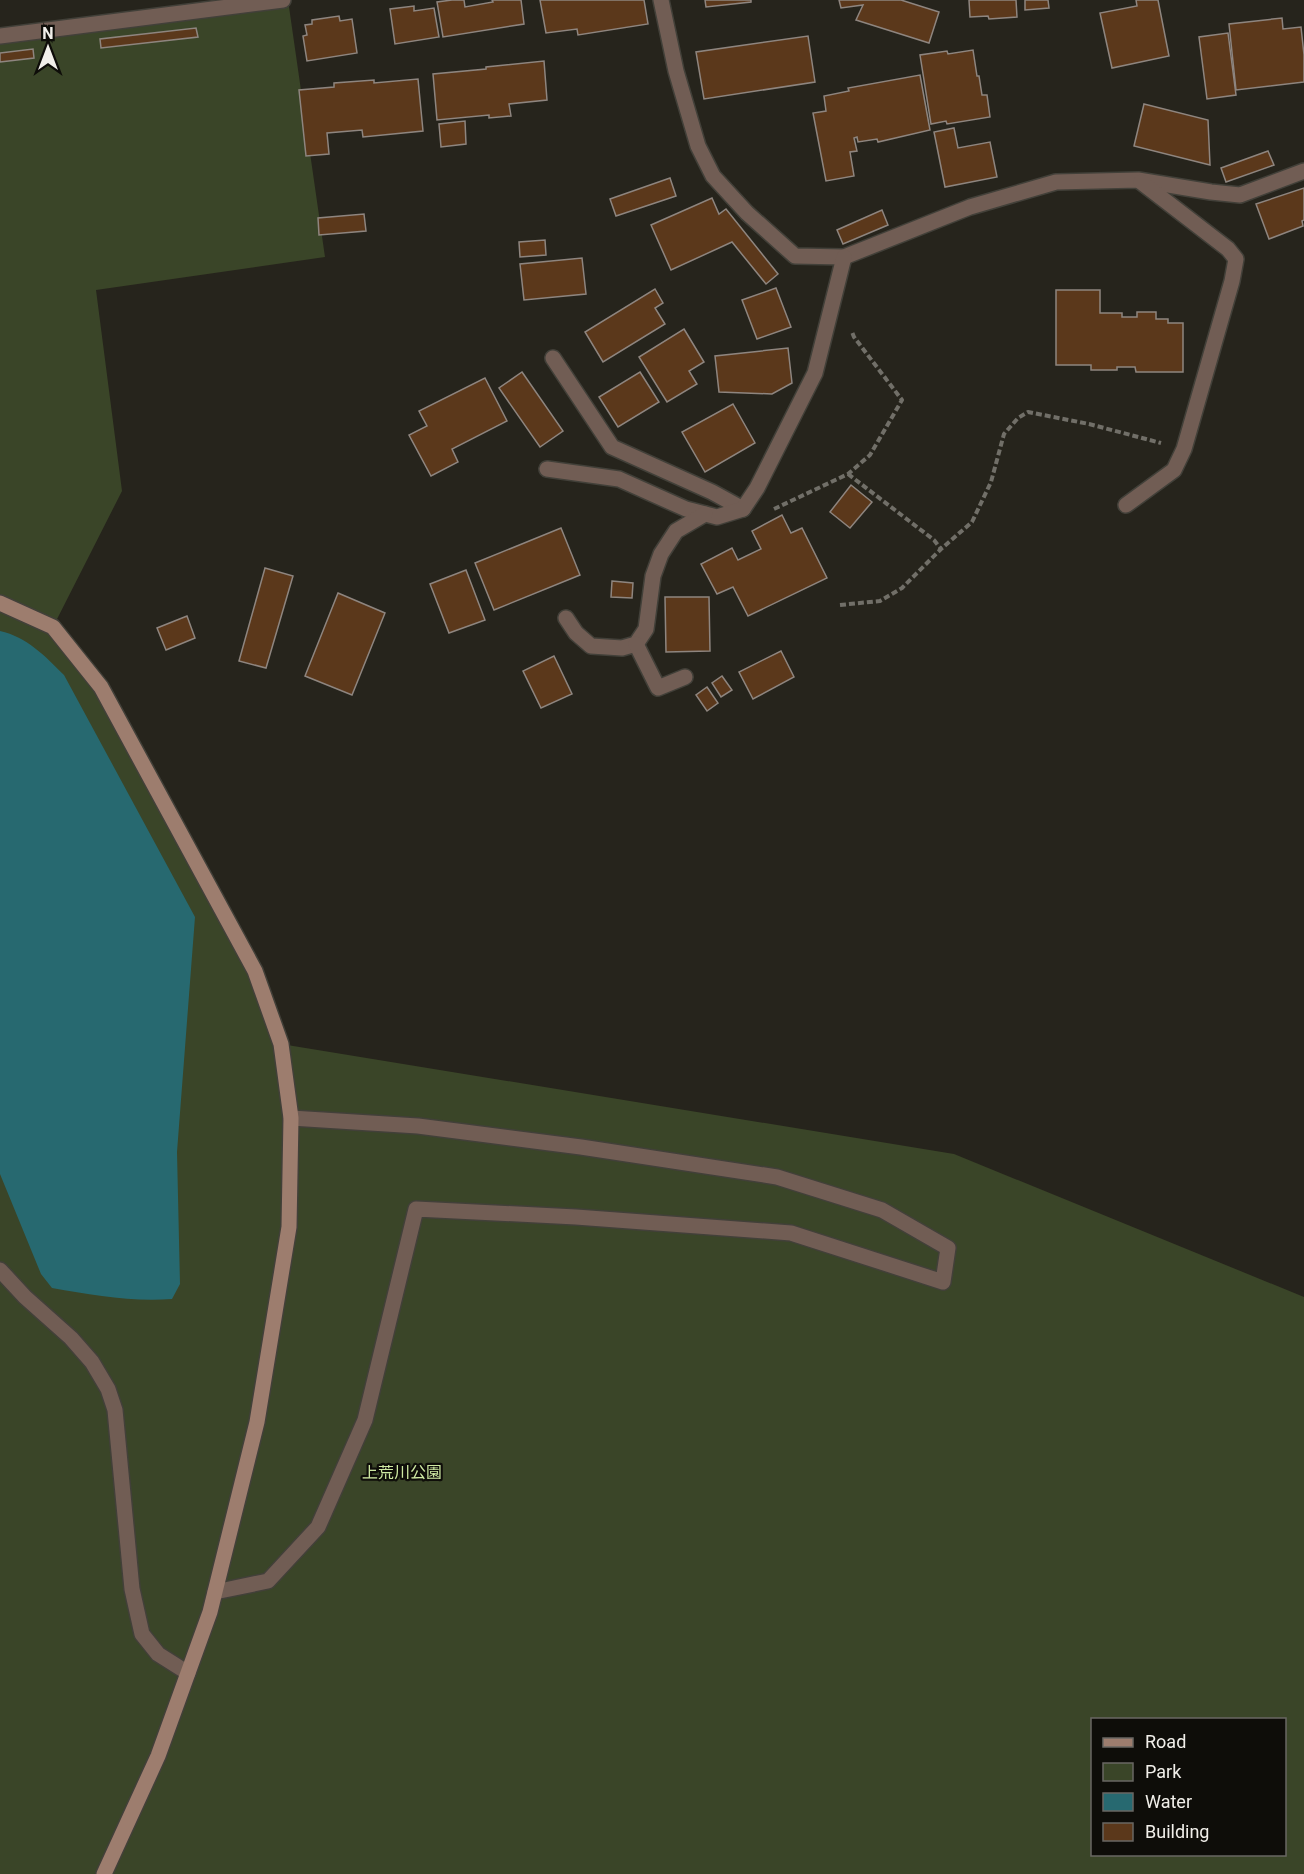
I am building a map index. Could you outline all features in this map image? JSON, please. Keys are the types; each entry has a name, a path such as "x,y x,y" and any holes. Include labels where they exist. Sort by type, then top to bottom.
{"street":[{"path":"0,36 283,0"},
{"path":"661,0 676,71 698,146 713,176 747,213 795,256 844,257 970,207 1056,182 1138,180 1240,195 1304,171"},
{"path":"1126,505 1174,470 1184,449 1232,281 1236,259 1228,249 1138,180"},
{"path":"548,469 619,479 686,509 717,517 742,509 757,488 815,373 844,257"},
{"path":"553,358 612,447 712,492 742,509"},
{"path":"566,618 576,633 591,646 622,648 636,644 646,629 653,576 661,554 676,531 705,514"},
{"path":"0,603 53,627 101,687 255,971 281,1044 291,1118 289,1227 257,1422 215,1592 210,1612 158,1756 104,1874"},
{"path":"636,644 658,688 685,677"},
{"path":"215,1592 268,1581 318,1527 365,1420 416,1209 576,1217 791,1233 943,1282 948,1248 882,1210 777,1177 581,1147 418,1126 291,1118"},
{"path":"0,1270 25,1297 78,1346 92,1362 108,1389 115,1410 132,1589 142,1634 158,1654 188,1673"}],"path":[{"path":"742,509 753,513 779,508 848,474 870,455 902,400 854,337 851,326"},
{"path":"840,605 880,601 902,588 972,522 991,482 1004,434 1018,418 1028,412 1089,424 1184,449"},
{"path":"848,474 934,540 941,549"}],"green space":[{"name":"上荒川公園","path":"288,0 325,257 96,290 122,491 53,627 101,687 255,971 281,1044 954,1154 1304,1297 1304,1874 0,1874 0,36"}],"water":[{"path":"0,631 19,638 43,654 64,675 195,917 177,1152 180,1284 172,1299 127,1299 52,1288 41,1274 0,1174"}],"building":[{"path":"464,0 465,7 493,2 492,0 521,0 524,24 443,37 437,2"},
{"path":"540,0 644,0 648,24 578,35 577,29 546,33"},
{"path":"705,0 751,0 751,2 706,7"},
{"path":"839,0 901,0 939,12 929,43 856,20 863,5 841,8"},
{"path":"969,0 1016,0 1017,17 989,19 988,16 970,17"},
{"path":"1025,0 1048,0 1049,8 1025,10"},
{"path":"1136,0 1158,0 1169,56 1112,68 1100,13 1137,6"},
{"path":"414,6 414,11 434,8 439,37 395,44 390,9"},
{"path":"339,16 340,21 352,19 357,53 307,61 303,36 307,35 305,25 312,24 312,20"},
{"path":"1282,18 1283,29 1301,27 1304,82 1236,90 1229,24"},
{"path":"196,28 198,37 101,48 100,39"},
{"path":"1228,33 1236,95 1207,99 1199,37"},
{"path":"808,36 815,82 704,99 696,52"},
{"path":"33,49 34,58 0,62 0,53"},
{"path":"973,50 977,76 979,76 982,95 987,95 990,117 947,124 946,121 931,124 920,55"},
{"path":"544,61 547,100 509,104 511,116 489,118 489,115 437,120 433,74"},
{"path":"920,75 930,130 878,142 877,139 858,142 857,137 854,138 857,151 850,152 854,176 826,181 813,113 826,111 824,96 849,91 848,88"},
{"path":"418,79 423,131 363,137 362,130 327,133 329,154 306,156 299,90 334,87 334,83 374,80 374,83"},
{"path":"1144,104 1208,120 1210,165 1134,146"},
{"path":"465,121 466,144 441,147 439,124"},
{"path":"954,128 958,148 990,142 997,177 945,187 934,132"},
{"path":"1268,151 1274,165 1226,182 1221,168"},
{"path":"670,178 676,196 616,216 610,199"},
{"path":"1304,188 1303,226 1269,239 1256,204"},
{"path":"712,198 719,214 726,209 778,274 766,284 732,242 671,270 651,225"},
{"path":"882,210 888,225 843,244 837,230"},
{"path":"364,214 366,231 319,235 318,218"},
{"path":"545,240 546,255 520,257 519,242"},
{"path":"582,258 586,294 524,300 520,264"},
{"path":"776,288 791,327 757,339 742,300"},
{"path":"655,289 663,303 655,308 665,324 603,362 585,332"},
{"path":"1056,290 1100,290 1100,313 1122,313 1122,317 1137,317 1137,312 1156,312 1156,319 1168,319 1168,323 1183,323 1183,372 1136,372 1135,367 1091,370 1091,365 1056,365"},
{"path":"684,329 704,362 689,371 697,384 667,402 639,357"},
{"path":"788,348 792,383 772,394 719,392 715,356"},
{"path":"522,372 563,431 540,447 499,388"},
{"path":"640,372 659,402 618,427 599,397"},
{"path":"485,378 507,421 452,449 458,462 431,476 409,435 427,426 419,411"},
{"path":"733,404 755,443 705,472 682,432"},
{"path":"851,485 872,502 850,528 830,512"},
{"path":"782,515 791,533 802,528 827,578 748,616 733,587 717,594 701,564 732,548 738,560 761,549 752,531"},
{"path":"561,528 580,575 494,610 475,563"},
{"path":"265,568 293,576 266,668 239,661"},
{"path":"466,570 485,620 449,633 430,584"},
{"path":"612,581 633,583 632,598 611,597"},
{"path":"338,593 385,613 352,695 305,676"},
{"path":"665,597 709,597 710,651 666,652"},
{"path":"187,616 195,638 166,650 157,628"},
{"path":"781,651 794,677 753,699 739,672"},
{"path":"554,656 572,694 541,708 523,671"},
{"path":"722,676 732,690 721,697 712,683"},
{"path":"707,687 718,703 707,711 696,695"}]}
